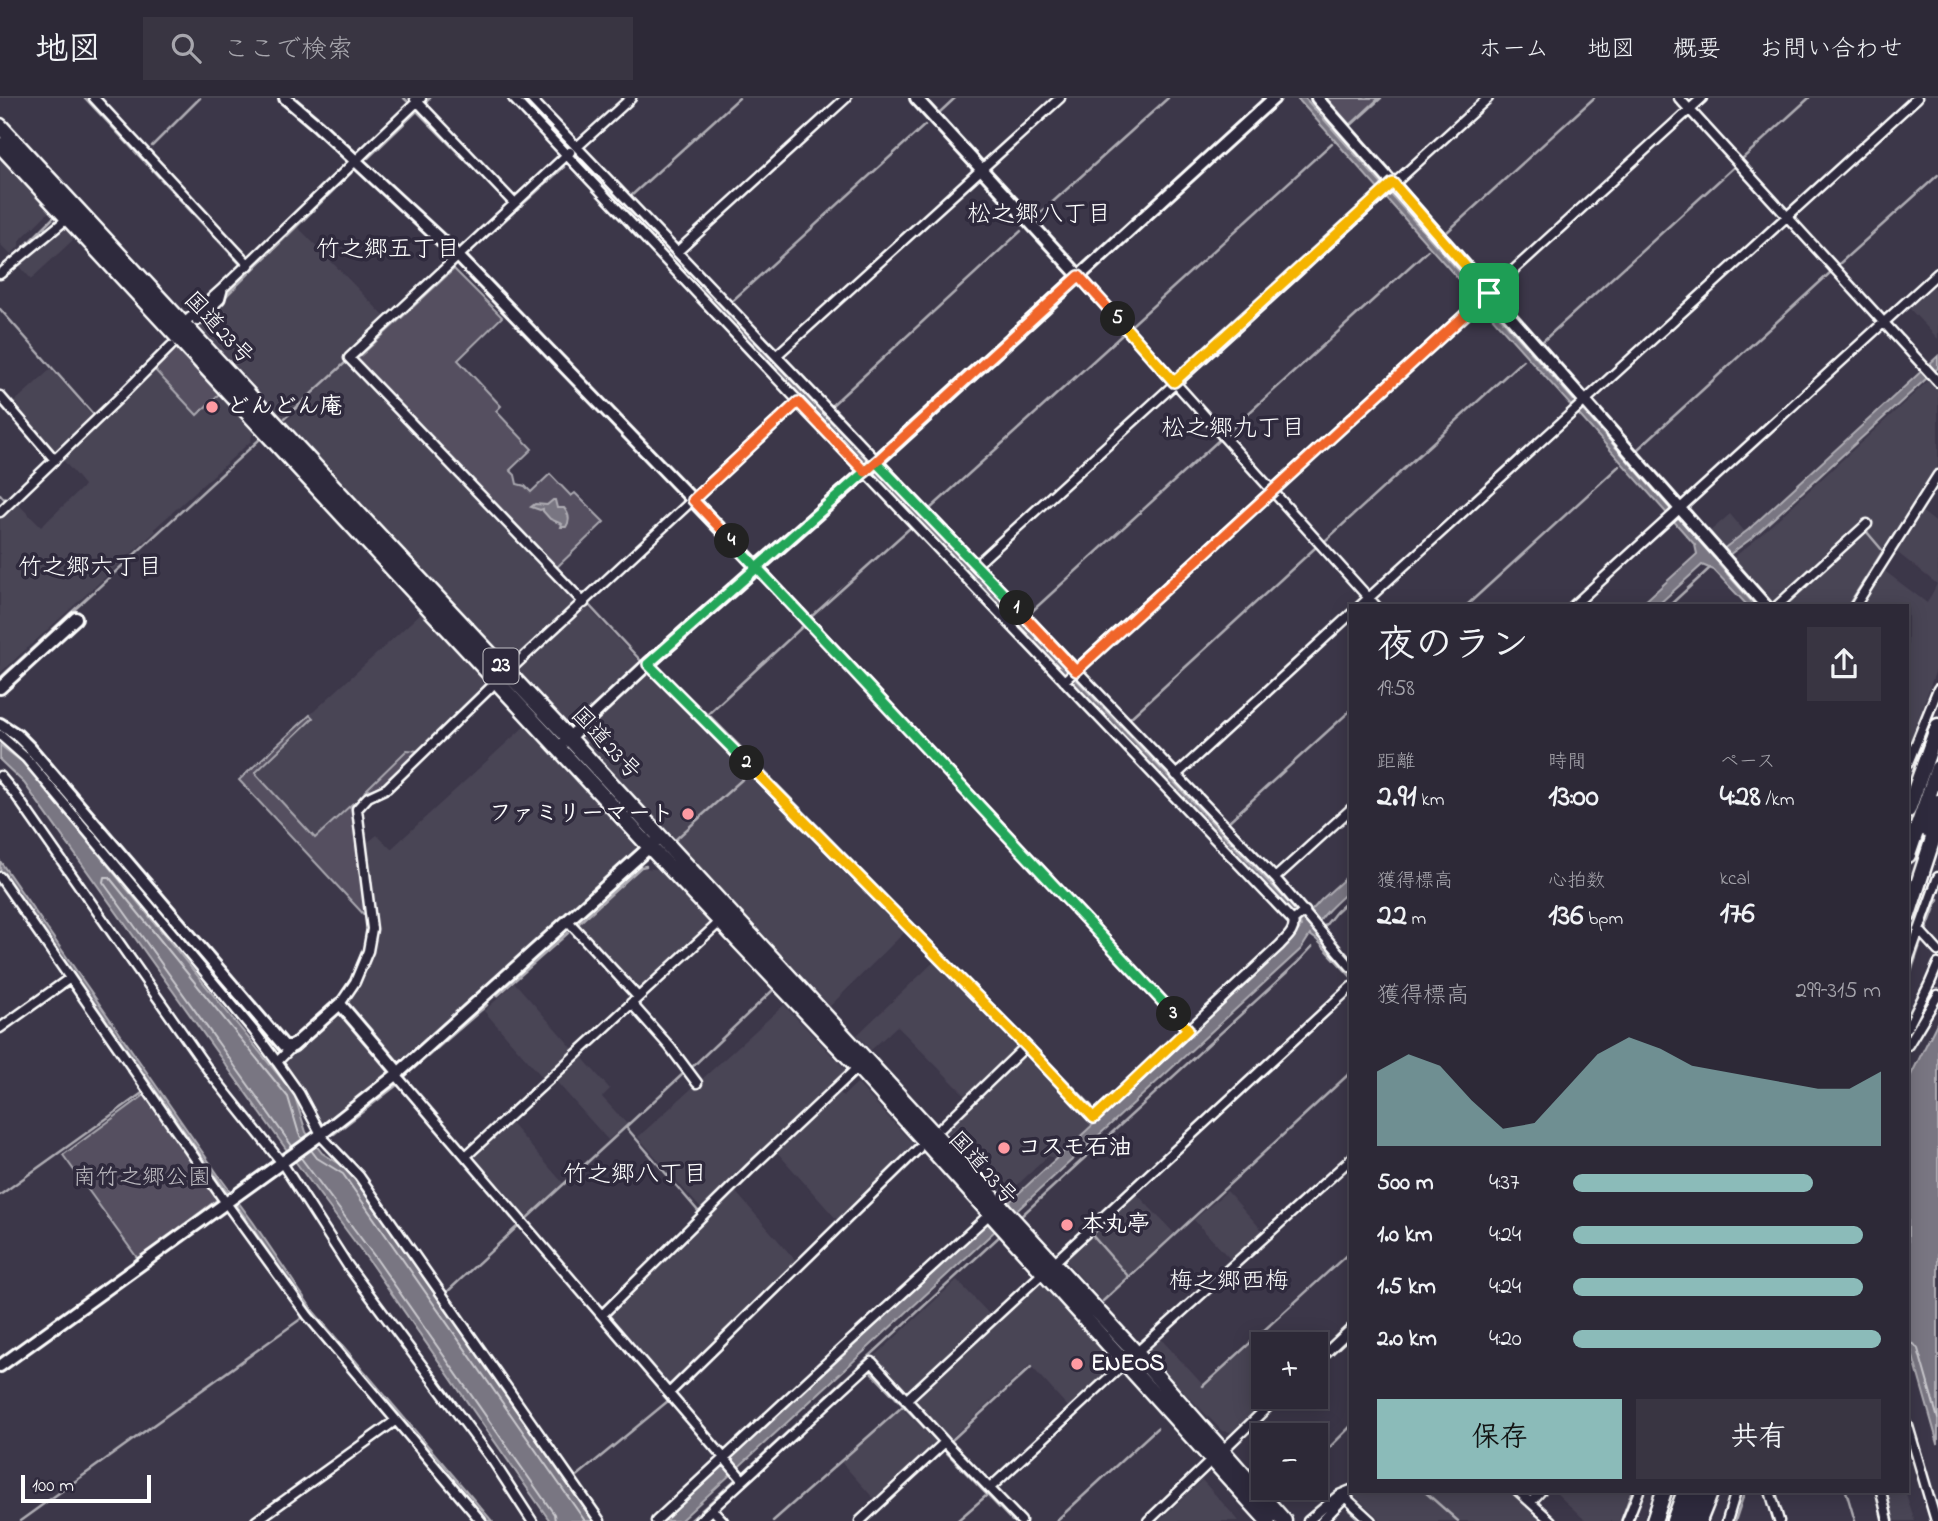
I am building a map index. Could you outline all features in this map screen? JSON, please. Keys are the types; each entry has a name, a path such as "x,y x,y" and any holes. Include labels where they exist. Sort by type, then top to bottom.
{"highway":[{"name":"国道23号","path":"0,126 190,323 564,743"},
{"name":"国道23号","path":"0,145 564,743 995,1211"},
{"path":"1909,851 1934,763 1938,726"},
{"path":"1909,808 1934,763"},
{"path":"1909,888 1938,802"},
{"path":"1909,912 1937,833"},
{"name":"国道23号","path":"655,842 721,921 1013,1229 1218,1455"},
{"path":"1218,1455 1265,1516 1284,1521"},
{"path":"1218,1455 1248,1470 1294,1521"},
{"path":"1654,1521 1663,1493"},
{"path":"1665,1521 1674,1493"},
{"path":"1674,1521 1684,1493"},
{"path":"1688,1521 1697,1493"},
{"path":"1698,1521 1708,1493"}],"street":[{"path":"93,98 249,265"},
{"path":"285,98 458,256 757,567 1188,1029"},
{"path":"513,98 798,402 1293,920 1292,931 1094,1118 648,664"},
{"path":"530,98 1275,878 1349,965"},
{"path":"584,603 349,358 566,155 631,98"},
{"path":"677,252 846,98"},
{"path":"916,98 1374,604"},
{"path":"777,355 1060,98"},
{"path":"564,743 1274,98"},
{"path":"1317,98 1388,189 1487,295 1580,406 1675,512 1717,550 1764,604"},
{"path":"976,565 1489,98"},
{"path":"1679,98 1935,379"},
{"path":"1064,681 1702,98"},
{"path":"1362,604 1917,98"},
{"path":"190,323 417,99 514,203"},
{"path":"0,274 68,218"},
{"path":"1575,604 1938,273"},
{"path":"190,323 220,299 223,288"},
{"path":"0,512 171,346"},
{"path":"0,396 55,460"},
{"path":"514,666 798,402"},
{"path":"1856,604 1938,475"},
{"path":"1779,604 1867,524"},
{"path":"1176,775 1349,616"},
{"path":"0,688 76,618"},
{"path":"278,1062 340,1004 355,982 368,951 372,929 357,809 368,797 387,788 490,688"},
{"path":"1934,763 1909,750 1938,689"},
{"path":"0,724 30,748 280,1042 284,1046 293,1046"},
{"path":"0,735 26,758 278,1062 299,1093 319,1135 359,1177 600,1521"},
{"path":"0,776 211,1074 285,1160 348,1266 493,1461 533,1521"},
{"path":"1275,878 1349,811"},
{"path":"0,1366 232,1199 398,1074 655,842"},
{"path":"0,877 70,978 232,1199 307,1316 481,1521"},
{"path":"1909,958 1938,877"},
{"path":"1293,920 1305,912"},
{"path":"568,921 634,1000 697,1083"},
{"path":"466,1156 721,921"},
{"path":"1919,930 1938,951"},
{"path":"1909,1025 1938,964"},
{"path":"0,1028 70,978"},
{"path":"906,1400 1349,988"},
{"path":"1909,1043 1938,995"},
{"path":"340,1004 466,1156 740,1476"},
{"path":"942,1127 1026,1046"},
{"path":"603,1315 750,1169 858,1067"},
{"path":"669,1393 918,1149"},
{"path":"990,1488 1349,1161"},
{"path":"656,1521 995,1211"},
{"path":"1328,1351 1349,1331"},
{"path":"699,1521 740,1476 872,1362 1021,1521"},
{"path":"1148,1521 1266,1409"},
{"path":"256,1521 395,1421"},
{"path":"1909,1429 1937,1521"},
{"path":"860,1521 945,1442"},
{"path":"1308,1521 1339,1495 1349,1493"},
{"path":"1322,1521 1349,1493"},
{"path":"1349,1493 1371,1521"},
{"path":"1520,1493 1552,1521"},
{"path":"1531,1502 1539,1493"},
{"path":"1627,1521 1638,1493"},
{"path":"1727,1521 1735,1493"},
{"path":"1771,1493 1779,1521"},
{"path":"1881,1493 1888,1521"},
{"path":"712,1509 723,1521"}],"shaded area":[{"path":"0,158 50,211 19,241 19,246 11,255 0,244"},
{"path":"296,225 385,317 342,356 346,360 284,418 197,325 226,299 224,296"},
{"path":"61,227 74,239 31,279 17,263"},
{"path":"1931,285 1938,292 1938,339 1907,306"},
{"path":"347,363 579,603 512,665 286,421"},
{"path":"153,368 197,414 219,394 255,432 251,441 0,673 0,519 17,503 41,527 81,489 84,485 63,457"},
{"path":"51,369 92,416 55,450 50,449 12,404"},
{"path":"1929,380 1938,390 1938,468 1852,604 1782,604 1867,527 1862,522 1777,602 1772,603 1733,558"},
{"path":"1920,510 1938,524 1938,664 1910,742 1909,604 1860,604 1882,569 1927,603 1937,584 1894,550"},
{"path":"1730,514 1745,532 1722,549 1708,533"},
{"path":"586,605 641,664 574,724 566,723 517,670"},
{"path":"421,613 489,686 383,785 364,792 352,804 367,918 239,780"},
{"path":"649,671 907,930 830,1006 581,740 582,733"},
{"path":"526,725 633,838 635,850 632,856 403,1062 396,1062 347,1008 348,1000 370,959 376,925 367,843 377,835 391,849"},
{"path":"642,868 661,869 711,925 636,991 577,925"},
{"path":"937,959 1020,1045 967,1097 897,1026 871,1050 857,1035"},
{"path":"515,983 575,1051 544,1079 484,1011"},
{"path":"784,1005 848,1072 703,1211 638,1137"},
{"path":"336,1016 341,1017 390,1072 390,1076 327,1124 320,1121 288,1070 286,1062"},
{"path":"1025,1053 1094,1123 1057,1159 1048,1156 1012,1190 1002,1193 944,1129 1015,1059 1017,1061"},
{"path":"580,1055 610,1089 602,1097 627,1124 608,1140 554,1079"},
{"path":"857,1083 916,1147 838,1221 776,1151 840,1093 843,1096"},
{"path":"508,1120 563,1183 523,1219 470,1156"},
{"path":"734,1190 797,1262 668,1388 610,1318 611,1313"},
{"path":"1227,1191 1262,1230 1230,1259 1194,1220"},
{"path":"1135,1192 1174,1233 1102,1301 1066,1261 1066,1257"},
{"path":"957,1280 991,1316 909,1390 903,1390 873,1358"},
{"path":"1040,1283 1046,1284 1116,1363 1069,1408 1030,1365 950,1439 916,1400"},
{"path":"1160,1338 1204,1386 1251,1345 1251,1409 1258,1409 1232,1432 1222,1431 1148,1355 1152,1345"},
{"path":"902,1408 937,1443 875,1500 841,1462"},
{"path":"1202,1480 1239,1521 1159,1521"},
{"path":"1358,1493 1512,1493 1544,1521 1382,1521 1355,1496"},
{"path":"1556,1493 1629,1493 1619,1521 1586,1521"},
{"path":"1886,1493 1906,1493 1915,1521 1893,1521"}],"green space":[{"path":"1324,98 1379,98 1349,126"},
{"path":"454,269 502,317 458,360 501,406 496,411 532,449 510,470 515,475 517,484 525,486 531,492 550,474 571,496 575,493 604,522 556,568 355,361"},
{"path":"174,346 219,394 197,415 153,368"},
{"path":"310,715 313,718 255,773 315,838 352,804 367,918 239,780"},
{"path":"407,750 420,751 383,785 364,792"},
{"name":"南竹之郷公園","path":"146,1094 218,1199 138,1259 63,1155"}],"water":[{"path":"518,98 523,98 1304,919 1349,875 1349,891 1326,913 1314,930 1349,971 1349,975 1310,935 1301,949 680,1521 664,1521 1282,950 1301,927"},
{"path":"1297,98 1305,98 1713,557 1748,530 1938,356 1938,368 1719,565 1754,604 1746,604 1714,570 1702,565 1659,604 1642,604 1697,554 1695,545"},
{"path":"553,500 557,508 564,508 567,513 569,519 566,527 561,527 562,524 550,519 543,509 531,507 535,504 547,505"},
{"path":"0,745 26,765 294,1094 306,1132 322,1153 348,1169 593,1521 550,1521 369,1261 24,783 0,760"},
{"path":"0,861 314,1312 492,1521 486,1521 310,1313 0,869"},
{"path":"1938,1021 1938,1444 1909,1342 1909,1079"}],"waterway":[{"path":"85,98 239,263"},
{"path":"152,146 200,98"},
{"path":"404,98 407,101"},
{"path":"426,102 430,98"},
{"path":"631,196 739,98"},
{"path":"940,112 955,98"},
{"path":"1036,217 1168,98"},
{"path":"1349,127 1381,98"},
{"path":"1447,232 1594,98"},
{"path":"1742,159 1809,98"},
{"path":"368,158 416,112"},
{"path":"418,112 468,163"},
{"path":"731,302 925,125"},
{"path":"1133,324 1332,143"},
{"path":"469,253 564,167"},
{"path":"1543,341 1734,167"},
{"path":"226,296 351,173"},
{"path":"1839,264 1938,175"},
{"path":"7,264 54,217"},
{"path":"830,407 1021,231"},
{"path":"1228,432 1428,250"},
{"path":"404,312 451,270"},
{"path":"1638,449 1831,272"},
{"path":"0,309 93,414"},
{"path":"930,509 1123,334"},
{"path":"1326,540 1523,360"},
{"path":"285,418 345,363"},
{"path":"0,678 260,439"},
{"path":"1028,615 1219,440"},
{"path":"1468,604 1619,466"},
{"path":"0,494 6,501"},
{"path":"811,617 910,528"},
{"path":"1849,604 1883,551 1866,531"},
{"path":"1129,719 1315,548"},
{"path":"1671,604 1710,568"},
{"path":"588,604 642,662"},
{"path":"802,627 708,714 1092,1106"},
{"path":"1228,822 1349,712"},
{"path":"675,840 747,775"},
{"path":"579,923 641,867 646,866"},
{"path":"1926,931 1938,899"},
{"path":"1324,927 1349,900"},
{"path":"497,996 568,933"},
{"path":"1909,978 1922,939"},
{"path":"1019,1218 1312,947"},
{"path":"690,1069 772,991"},
{"path":"404,1077 487,1005"},
{"path":"526,1219 683,1074"},
{"path":"1103,1301 1349,1074"},
{"path":"334,1134 397,1085"},
{"path":"0,1195 145,1091"},
{"path":"626,1127 698,1211"},
{"path":"678,1391 864,1209"},
{"path":"446,1293 519,1225"},
{"path":"744,1472 1002,1234"},
{"path":"1091,1234 1128,1276"},
{"path":"1203,1386 1349,1253"},
{"path":"20,1521 302,1318"},
{"path":"952,1440 1031,1367"},
{"path":"868,1369 938,1442"},
{"path":"576,1477 668,1401"},
{"path":"773,1521 903,1406"},
{"path":"1056,1521 1157,1428"},
{"path":"1328,1449 1349,1428"},
{"path":"946,1452 1012,1521"},
{"path":"690,1521 737,1478"},
{"path":"1426,1493 1458,1521"},
{"path":"1621,1521 1631,1493"},
{"path":"1735,1521 1744,1493"},
{"path":"1847,1493 1855,1521"},
{"path":"957,1521 987,1495"},
{"path":"1349,1510 1361,1521"}],"place":[{"name":"どんどん庵","path":"212,407"},
{"name":"ファミリーマート","path":"688,814"},
{"name":"コスモ石油","path":"1004,1148"},
{"name":"本丸亭","path":"1067,1225"},
{"name":"ENEOS","path":"1077,1364"}],"district":[{"name":"松之郷八丁目","path":"1039,215"},
{"name":"竹之郷五丁目","path":"388,250"},
{"name":"松之郷九丁目","path":"1233,429"},
{"name":"竹之郷六丁目","path":"90,568"},
{"name":"竹之郷八丁目","path":"635,1175"},
{"name":"梅之郷西梅","path":"1229,1282"}],"route":[{"path":"1489,293 1076,671 876,462 865,472 757,567 648,664 1094,1118 1188,1029 757,567 693,500 798,402 865,472 1079,276 1174,382 1393,183 1489,293"}]}
